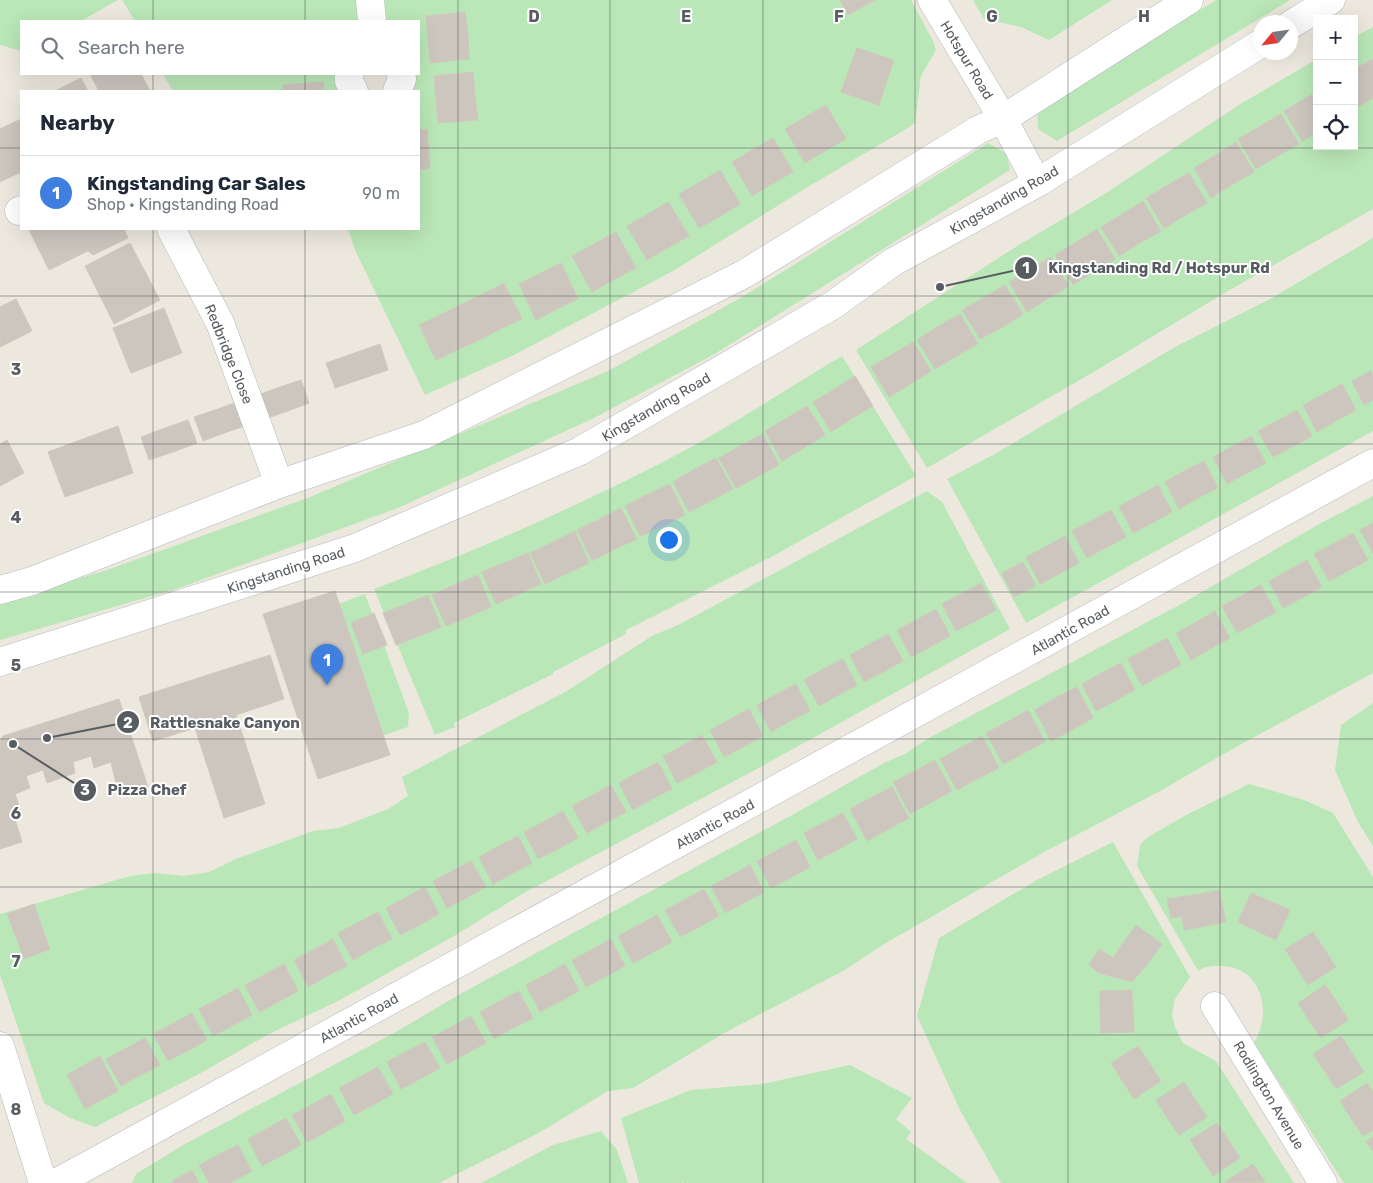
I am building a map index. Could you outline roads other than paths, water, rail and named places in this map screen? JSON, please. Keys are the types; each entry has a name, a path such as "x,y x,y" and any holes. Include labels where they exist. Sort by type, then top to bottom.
{"main road":[{"path":"370,0 372,20"},
{"name":"Hotspur Road","path":"932,0 1003,119 1037,183"},
{"path":"0,590 32,580 279,484 424,435 744,274 978,130 1003,119 1189,0"},
{"path":"1298,20 1331,0"},
{"name":"Kingstanding Road","path":"0,662 355,548 580,451 833,305 893,262 1037,183 1253,48"},
{"path":"349,75 349,81 354,90"},
{"path":"397,90 402,79 401,75"},
{"name":"Redbridge Close","path":"172,230 220,323 279,484"},
{"name":"Atlantic Road","path":"56,1183 1373,463"},
{"name":"Rodlington Avenue","path":"1215,1006 1323,1183"},
{"path":"0,1046 43,1183"}],"place":[{"name":"Kingstanding Rd / Hotspur Rd","path":"940,287"},
{"name":"Kingstanding Car Sales","path":"327,685"},
{"name":"Rattlesnake Canyon","path":"47,738"},
{"name":"Pizza Chef","path":"13,744"}]}
